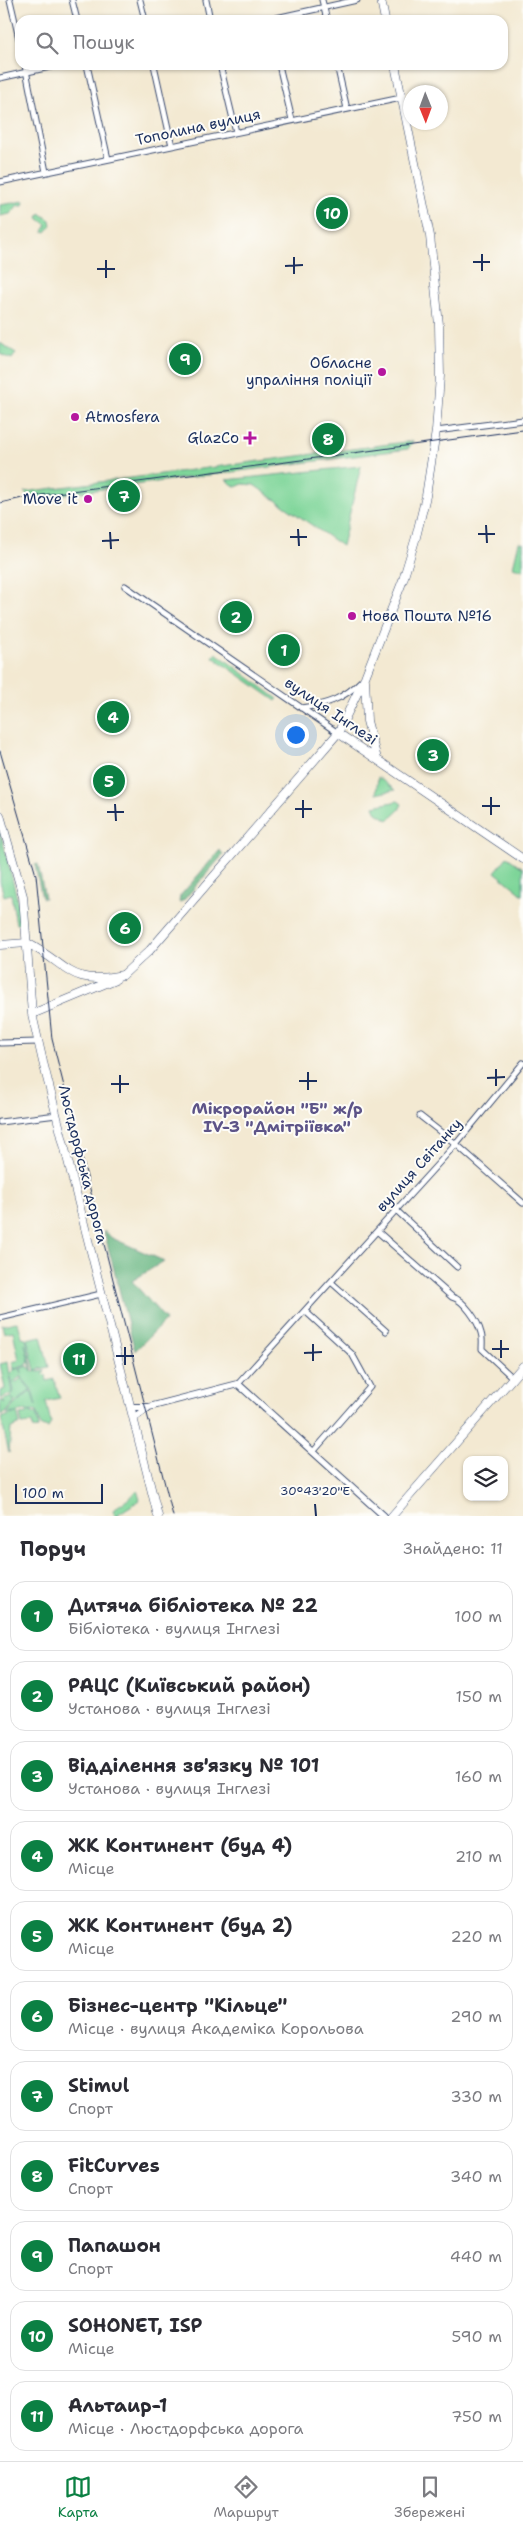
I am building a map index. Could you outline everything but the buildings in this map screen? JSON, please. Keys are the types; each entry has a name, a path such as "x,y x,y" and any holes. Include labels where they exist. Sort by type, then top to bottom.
{"main road":[{"path":"381,0 384,15"},
{"path":"32,1014 124,975 150,950 338,733 365,677 403,580 426,496 436,431 440,376 440,325 435,268 396,70"},
{"path":"365,677 367,722 377,759"},
{"name":"вулиця Інглезі","path":"338,733 523,859"},
{"name":"Люстдорфська дорога","path":"0,815 22,896 32,1014 38,1042 158,1516"},
{"path":"0,945 27,943 42,950 74,974 90,979 124,975"},
{"path":"74,974 79,986 77,994"},
{"path":"392,1516 523,1366"}],"street":[{"path":"10,0 15,22"},
{"path":"72,0 76,15"},
{"path":"140,0 143,15"},
{"path":"206,0 209,15"},
{"path":"322,0 326,15"},
{"path":"291,15 357,0"},
{"path":"0,78 35,70"},
{"path":"88,70 108,159"},
{"path":"155,70 172,146"},
{"path":"221,70 236,132"},
{"path":"280,70 292,120"},
{"path":"338,70 347,109"},
{"path":"26,72 46,172"},
{"name":"Тополина вулиця","path":"0,182 402,98"},
{"path":"436,431 523,420"},
{"name":"вулиця Інглезі","path":"125,586 338,733"},
{"path":"301,708 332,702 345,696 365,677"},
{"path":"0,1043 38,1042"},
{"name":"вулиця Світанку","path":"238,1384 456,1144 523,1063"},
{"path":"0,1122 57,1116"},
{"path":"420,1116 456,1144 523,1203"},
{"path":"396,1210 457,1267"},
{"path":"377,1231 451,1296 464,1304 481,1332 482,1349 513,1378"},
{"path":"331,1282 386,1331"},
{"path":"0,1318 101,1294"},
{"path":"305,1311 352,1354 370,1387 313,1452"},
{"path":"131,1407 149,1407 238,1384 384,1516"},
{"path":"134,1418 149,1407"}],"green space":[{"path":"24,201 23,205 18,205 10,214 0,216 0,205"},
{"path":"40,213 50,220 51,226 46,232 43,231 47,225 38,218"},
{"path":"0,343 16,353 12,359 0,354"},
{"path":"413,441 408,449 34,498 29,497 24,492"},
{"path":"361,466 342,546 254,485 243,484 236,487 226,480"},
{"path":"519,542 523,543 523,570 513,567"},
{"path":"216,653 278,699 276,701 213,657"},
{"path":"378,777 395,790 376,794"},
{"path":"398,801 402,804 399,810 388,820 377,813 374,806"},
{"path":"0,830 16,894 21,924 16,924 11,894 4,896 0,881"},
{"path":"220,850 223,855 183,901 179,902 180,896"},
{"path":"507,857 523,868 523,895 495,872"},
{"path":"38,864 45,898 42,898 35,865"},
{"path":"104,1231 112,1238 164,1261 132,1281 166,1320 135,1351"},
{"path":"16,1322 22,1337 26,1338 33,1372 45,1370 43,1374 46,1375 47,1381 54,1379 60,1398 46,1401 51,1423 48,1428 41,1426 36,1411 17,1412 20,1424 11,1428 9,1453 1,1418 16,1413 7,1414 14,1405 31,1391 36,1406 32,1390 22,1378 22,1375 14,1382 10,1374 13,1370 20,1368 22,1373 21,1368 28,1366 32,1372 25,1344 29,1361 27,1365 14,1369 12,1362 19,1360 13,1331 4,1333 2,1325"},
{"path":"41,1336 49,1367 35,1370 27,1339"},
{"path":"8,1362 13,1393 0,1399 0,1391 5,1389 0,1364"},
{"path":"21,1378 31,1390 16,1402 11,1397 14,1391 12,1382 17,1382"},
{"path":"11,1397 15,1402 1,1416 0,1400 5,1403 3,1400"},
{"path":"27,1411 36,1414 38,1428 33,1429 32,1423 22,1424 20,1415 27,1414"},
{"path":"137,1490 140,1500 118,1514 119,1516 115,1516 113,1510 129,1499"}],"tram line":[{"path":"0,503 27,497 523,430"},
{"path":"0,751 36,875 52,1039 173,1516"}],"place":[{"name":"SOHONET, ISP","path":"332,213"},
{"name":"Папашон","path":"185,359"},
{"name":"Обласне упраління поліції","path":"382,372"},
{"name":"Atmosfera","path":"75,417"},
{"name":"GlazCo","path":"250,438"},
{"name":"FitCurves","path":"328,439"},
{"name":"Stimul","path":"124,496"},
{"name":"Move it","path":"88,499"},
{"name":"Нова Пошта №16","path":"352,616"},
{"name":"РАЦС (Київський район)","path":"236,617"},
{"name":"Дитяча бібліотека № 22","path":"284,650"},
{"name":"ЖК Континент (буд 4)","path":"113,717"},
{"name":"Відділення зв'язку № 101","path":"433,755"},
{"name":"ЖК Континент (буд 2)","path":"109,781"},
{"name":"Бізнес-центр \"Кільце\"","path":"125,928"},
{"name":"Альтаир-1","path":"79,1359"}],"district":[{"name":"Мікрорайон \"Б\" ж/р IV-3 \"Дмітріївка\"","path":"277,1117"}]}
